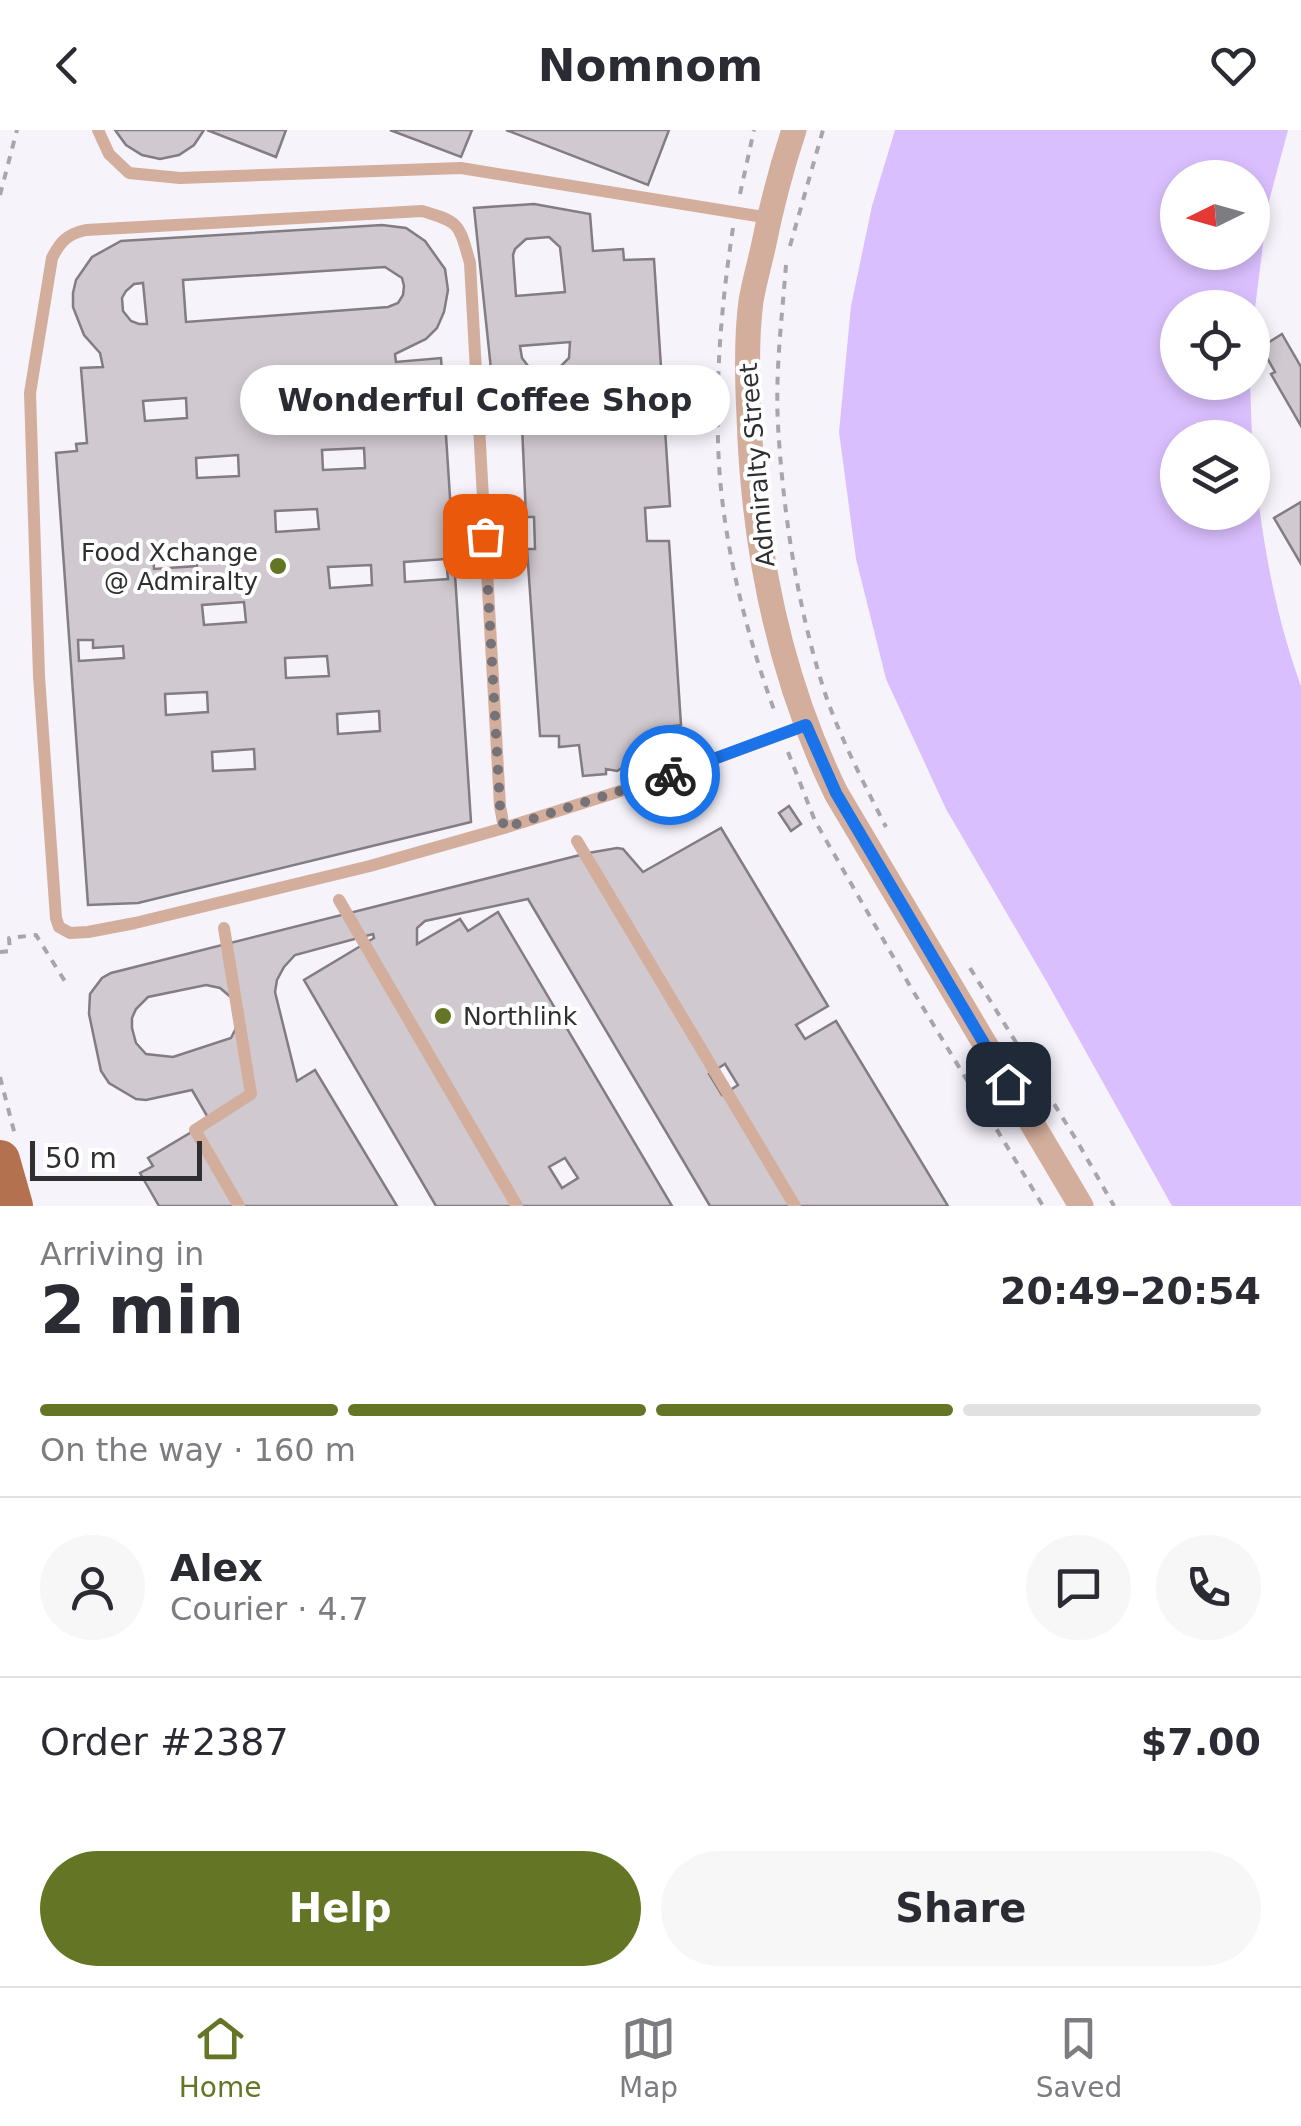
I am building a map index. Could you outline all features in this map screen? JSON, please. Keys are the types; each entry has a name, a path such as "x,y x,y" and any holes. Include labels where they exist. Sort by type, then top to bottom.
{"main road":[{"path":"0,1160 13,1206"}],"street":[{"name":"Admiralty Street","path":"794,130 780,173 752,299 747,360 753,491 768,590 792,681 806,725 836,793 1081,1206"}],"lane":[{"path":"98,130 109,154 128,173 180,178 461,168 769,218"},
{"path":"504,828 470,263 462,233 452,220 422,211 70,233 52,258 30,392 40,676 59,927 70,932 88,932 135,923 370,866 504,828 671,775 806,725"},
{"path":"577,841 795,1206"},
{"path":"338,900 517,1206"},
{"path":"224,928 251,1094 195,1130 239,1206"}],"path":[{"path":"0,194 17,130"},
{"path":"823,130 786,260 778,422 784,487 800,602 828,702 892,837"},
{"path":"797,779 815,821 910,986 1043,1206"},
{"path":"0,952 10,951 9,938 36,935 66,982"},
{"path":"968,964 1114,1206"}],"shaded area":[{"path":"895,130 1288,130 1270,198 1270,160 1160,160 1160,270 1260,270 1257,290 1160,290 1160,400 1251,400 1251,420 1160,420 1160,530 1263,530 1282,625 1301,686 1301,1206 1172,1206 946,809 886,679 856,559 839,432 851,306 872,206"}],"building":[{"path":"115,130 204,130 194,145 179,155 160,159 142,155 126,145"},
{"path":"207,130 286,130 276,157"},
{"path":"390,130 472,130 461,157"},
{"path":"506,130 669,130 648,185"},
{"path":"534,204 590,214 593,251 623,249 624,260 654,259 670,506 645,508 647,541 669,541 681,725 657,728 660,756 617,771 606,769 606,774 583,776 579,745 559,747 559,736 540,736 527,549 535,549 534,517 526,517 522,425 539,422 537,414 560,412 560,417 574,416 559,401 495,407 474,208","holes":["549,237 560,247 565,292 516,296 515,249 526,239","570,342 569,358 559,368 536,371 522,358 520,346"]},
{"name":"Food Xchange @ Admiralty","path":"382,225 406,228 425,241 445,269 448,290 437,328 426,339 395,354 396,362 441,358 471,822 138,903 88,905 56,453 77,451 76,444 87,443 81,368 103,367 100,353 84,335 73,307 76,280 92,257 121,241","holes":["385,267 402,278 404,286 398,303 388,307 186,322 183,280","143,283 147,324 131,321 123,311 126,291","186,398 187,418 145,421 143,401","364,448 365,468 323,470 322,450","238,455 239,476 197,478 196,458","317,509 319,529 276,532 275,511","195,546 197,566 154,569 153,548","446,559 448,579 405,582 404,562","371,565 372,585 330,588 328,567","244,602 246,622 204,625 202,605","78,640 93,640 93,648 123,646 124,658 79,661","327,656 329,676 286,678 285,658","207,692 208,712 166,715 165,694","379,711 380,731 338,734 337,714","254,749 255,769 213,771 212,752"]},
{"path":"1282,334 1301,367 1301,426 1271,374 1275,372 1270,363 1270,341"},
{"path":"1301,502 1301,564 1274,518"},
{"path":"789,806 801,824 791,831 779,813"},
{"name":"Northlink","path":"721,828 828,1006 796,1025 805,1039 836,1021 948,1206 710,1206 528,899 425,921 417,928 417,944 460,919 468,931 498,912 672,1206 436,1206 304,980 374,938 373,934 295,955 284,967 275,992 297,1081 315,1070 397,1206 159,1206 140,1173 153,1166 148,1158 210,1121 192,1090 146,1100 136,1099 109,1083 101,1071 89,1014 90,994 102,978 588,853 623,849 643,872","holes":["206,985 220,988 233,999 236,1028 231,1038 173,1057 146,1054 136,1043 132,1028 136,1009 148,997","725,1064 738,1085 722,1095 709,1074","565,1158 578,1178 562,1188 549,1167"]}],"way so far":[{"path":"485,536 504,828 670,775"}],"place":[{"name":"Wonderful Coffee Shop","path":"485,536"},
{"name":"Food Xchange @ Admiralty","path":"278,566"},
{"name":"Northlink","path":"443,1016"}],"route":[{"path":"670,775 806,725 836,793 1008,1084"}]}
